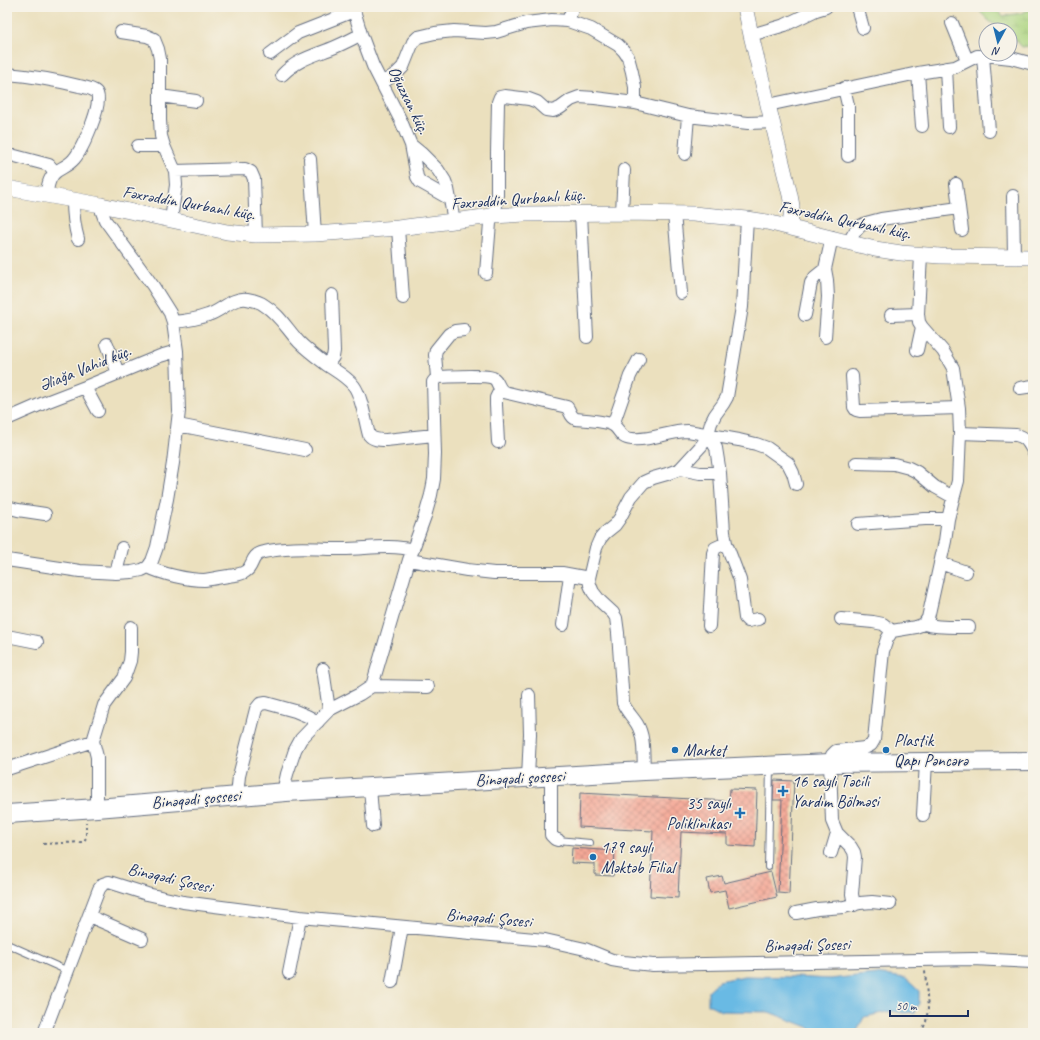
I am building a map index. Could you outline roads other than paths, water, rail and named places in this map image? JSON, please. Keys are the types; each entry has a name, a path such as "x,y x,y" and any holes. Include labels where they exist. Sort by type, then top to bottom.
{"main road":[{"name":"Binəqədi şossesi","path":"7,814 370,786 644,771 830,763 1033,761"}],"street":[{"path":"568,21 572,7"},
{"path":"745,7 790,195 792,206 790,227"},
{"path":"751,35 785,25 816,10 826,7"},
{"path":"857,7 863,28"},
{"path":"270,54 298,33 354,9"},
{"name":"Oğuzxan küç.","path":"354,9 361,34 373,66 402,121 410,145 422,154 438,170 445,180 454,221"},
{"path":"382,83 403,67 413,42 418,37 454,31 486,33 496,32 526,23 552,20 568,21 591,29 618,45 624,51 628,57 632,72 635,87 635,103"},
{"path":"952,23 967,60"},
{"path":"120,32 147,36 154,39 158,49 160,59 161,136 175,171 176,185 171,220"},
{"path":"282,75 298,62 337,46 361,34"},
{"path":"768,105 844,88 955,67 978,56"},
{"path":"1018,60 1033,64"},
{"path":"984,62 990,131"},
{"path":"946,68 949,127"},
{"path":"918,73 922,126"},
{"path":"7,74 31,76 65,82 91,89 96,91 98,95 94,118 88,136 74,159 56,172 50,179 46,195"},
{"path":"844,88 848,105 848,156"},
{"path":"160,96 196,101"},
{"path":"486,272 490,223 496,206 497,195 498,102 500,97 505,96 529,99 537,102 546,110 553,111 579,97 635,103 688,116 748,123 772,122"},
{"path":"685,154 688,116"},
{"path":"410,145 417,177 420,182 450,198"},
{"path":"138,146 164,146"},
{"path":"15,156 49,165 56,172"},
{"path":"310,159 315,234"},
{"path":"175,171 246,169 251,172 254,179 256,235"},
{"path":"622,213 624,170"},
{"path":"956,184 962,230"},
{"name":"Fəxrəddin Qurbanlı küç.","path":"7,188 74,200 227,232 256,235 315,234 398,228 492,216 526,214 674,213 747,219 790,227 875,249 901,253 940,256 1033,257"},
{"path":"1013,196 1014,257"},
{"path":"74,200 73,215 78,239"},
{"path":"7,560 80,571 116,573 132,572 148,567 157,547 168,499 179,411 177,351 173,322 170,313 153,286 105,220 101,206"},
{"path":"849,242 860,226 866,223 881,219 959,208"},
{"path":"581,213 587,337"},
{"path":"674,213 681,293"},
{"path":"644,771 640,731 623,703 616,618 593,592 589,578 596,548 600,539 615,525 631,497 644,482 680,469 702,445 715,415 727,397 742,307 747,219"},
{"path":"398,228 402,298"},
{"path":"825,337 828,297 825,269 832,238"},
{"path":"921,255 918,314 919,322 943,351 953,368 959,408 960,433 957,488 953,497 948,519 945,541 928,618 924,624"},
{"path":"804,315 811,283 825,269"},
{"path":"327,365 333,357 334,351 332,295"},
{"path":"173,322 210,315 238,299 257,301 277,315 299,342 327,365 347,378 353,385 357,392 368,435 379,440 434,435"},
{"path":"891,315 918,314"},
{"path":"917,350 922,327"},
{"path":"437,377 436,350 449,334 455,331 464,330"},
{"path":"107,344 118,373"},
{"name":"Əliağa Vahid küç.","path":"7,419 160,356 177,351"},
{"path":"613,425 630,376 639,359"},
{"path":"852,376 854,407 856,410 959,408"},
{"path":"372,686 411,555 425,516 434,480 435,454 432,382 437,377 493,378 497,381 500,390 496,398 498,442"},
{"path":"1020,388 1033,386"},
{"path":"85,387 98,411"},
{"path":"500,390 510,394 567,407 571,416 576,420 613,425 624,437 631,439 644,439 678,431 695,432 767,448 788,463 796,484"},
{"path":"178,425 305,450"},
{"path":"960,433 1022,436 1027,440 1033,451"},
{"path":"708,434 716,448 720,473 724,532 726,543 740,580 745,618 748,621 758,619"},
{"path":"856,463 889,463 909,468 917,472 935,487 953,497"},
{"path":"680,469 700,473 720,473"},
{"path":"7,507 45,514"},
{"path":"858,524 926,519 948,519"},
{"path":"709,626 712,553 715,548 726,543"},
{"path":"148,567 163,573 205,580 240,574 250,568 253,559 257,554 262,552 287,548 345,549 396,547 411,555 467,570 494,573 550,573 589,578"},
{"path":"116,573 122,548"},
{"path":"940,563 966,572"},
{"path":"563,625 570,575"},
{"path":"841,619 883,624 892,631 916,627 924,624 943,627 969,627"},
{"path":"91,808 97,766 97,757 93,741 104,705 124,678 130,661 131,627"},
{"path":"854,905 852,894 854,852 837,833 832,821 830,763 832,754 836,751 865,748 871,745 874,740 883,651 887,639 892,631"},
{"path":"7,636 37,642"},
{"path":"323,669 329,710"},
{"path":"286,792 286,774 295,750 301,739 329,710 372,686 428,687"},
{"path":"528,778 530,734 529,695"},
{"path":"238,796 239,776 256,710 260,704 266,703 294,711 318,722"},
{"path":"7,769 93,741"},
{"path":"923,815 926,762"},
{"path":"551,776 551,835 558,840"},
{"path":"370,786 373,826"},
{"path":"831,853 837,833"},
{"name":"Binəqədi Şosesi","path":"44,1033 99,889 103,884 109,882 147,894 183,902 300,917 545,940 580,948 612,960 653,965 974,959 1033,962"},
{"path":"796,913 817,909 844,907 860,902 890,904"},
{"path":"88,916 142,939"},
{"path":"289,973 300,917"},
{"path":"392,982 402,927"}],"lane":[{"path":"768,867 770,765"},
{"path":"558,840 590,843"},
{"path":"7,944 68,971"}],"water":[{"path":"875,974 905,978 919,991 919,1003 915,1012 904,1013 891,1011 864,1017 856,1033 815,1033 808,1027 769,1012 722,1011 708,1004 708,991 719,981 745,976 830,979"}],"place":[{"name":"Market","path":"675,750"},
{"name":"Plastik Qapı Pəncərə","path":"886,750"},
{"name":"16 saylı Təcili Yardım Bölməsi","path":"783,791"},
{"name":"35 saylı Poliklinikası","path":"740,813"},
{"name":"179 saylı Məktəb Filial","path":"593,857"}]}
